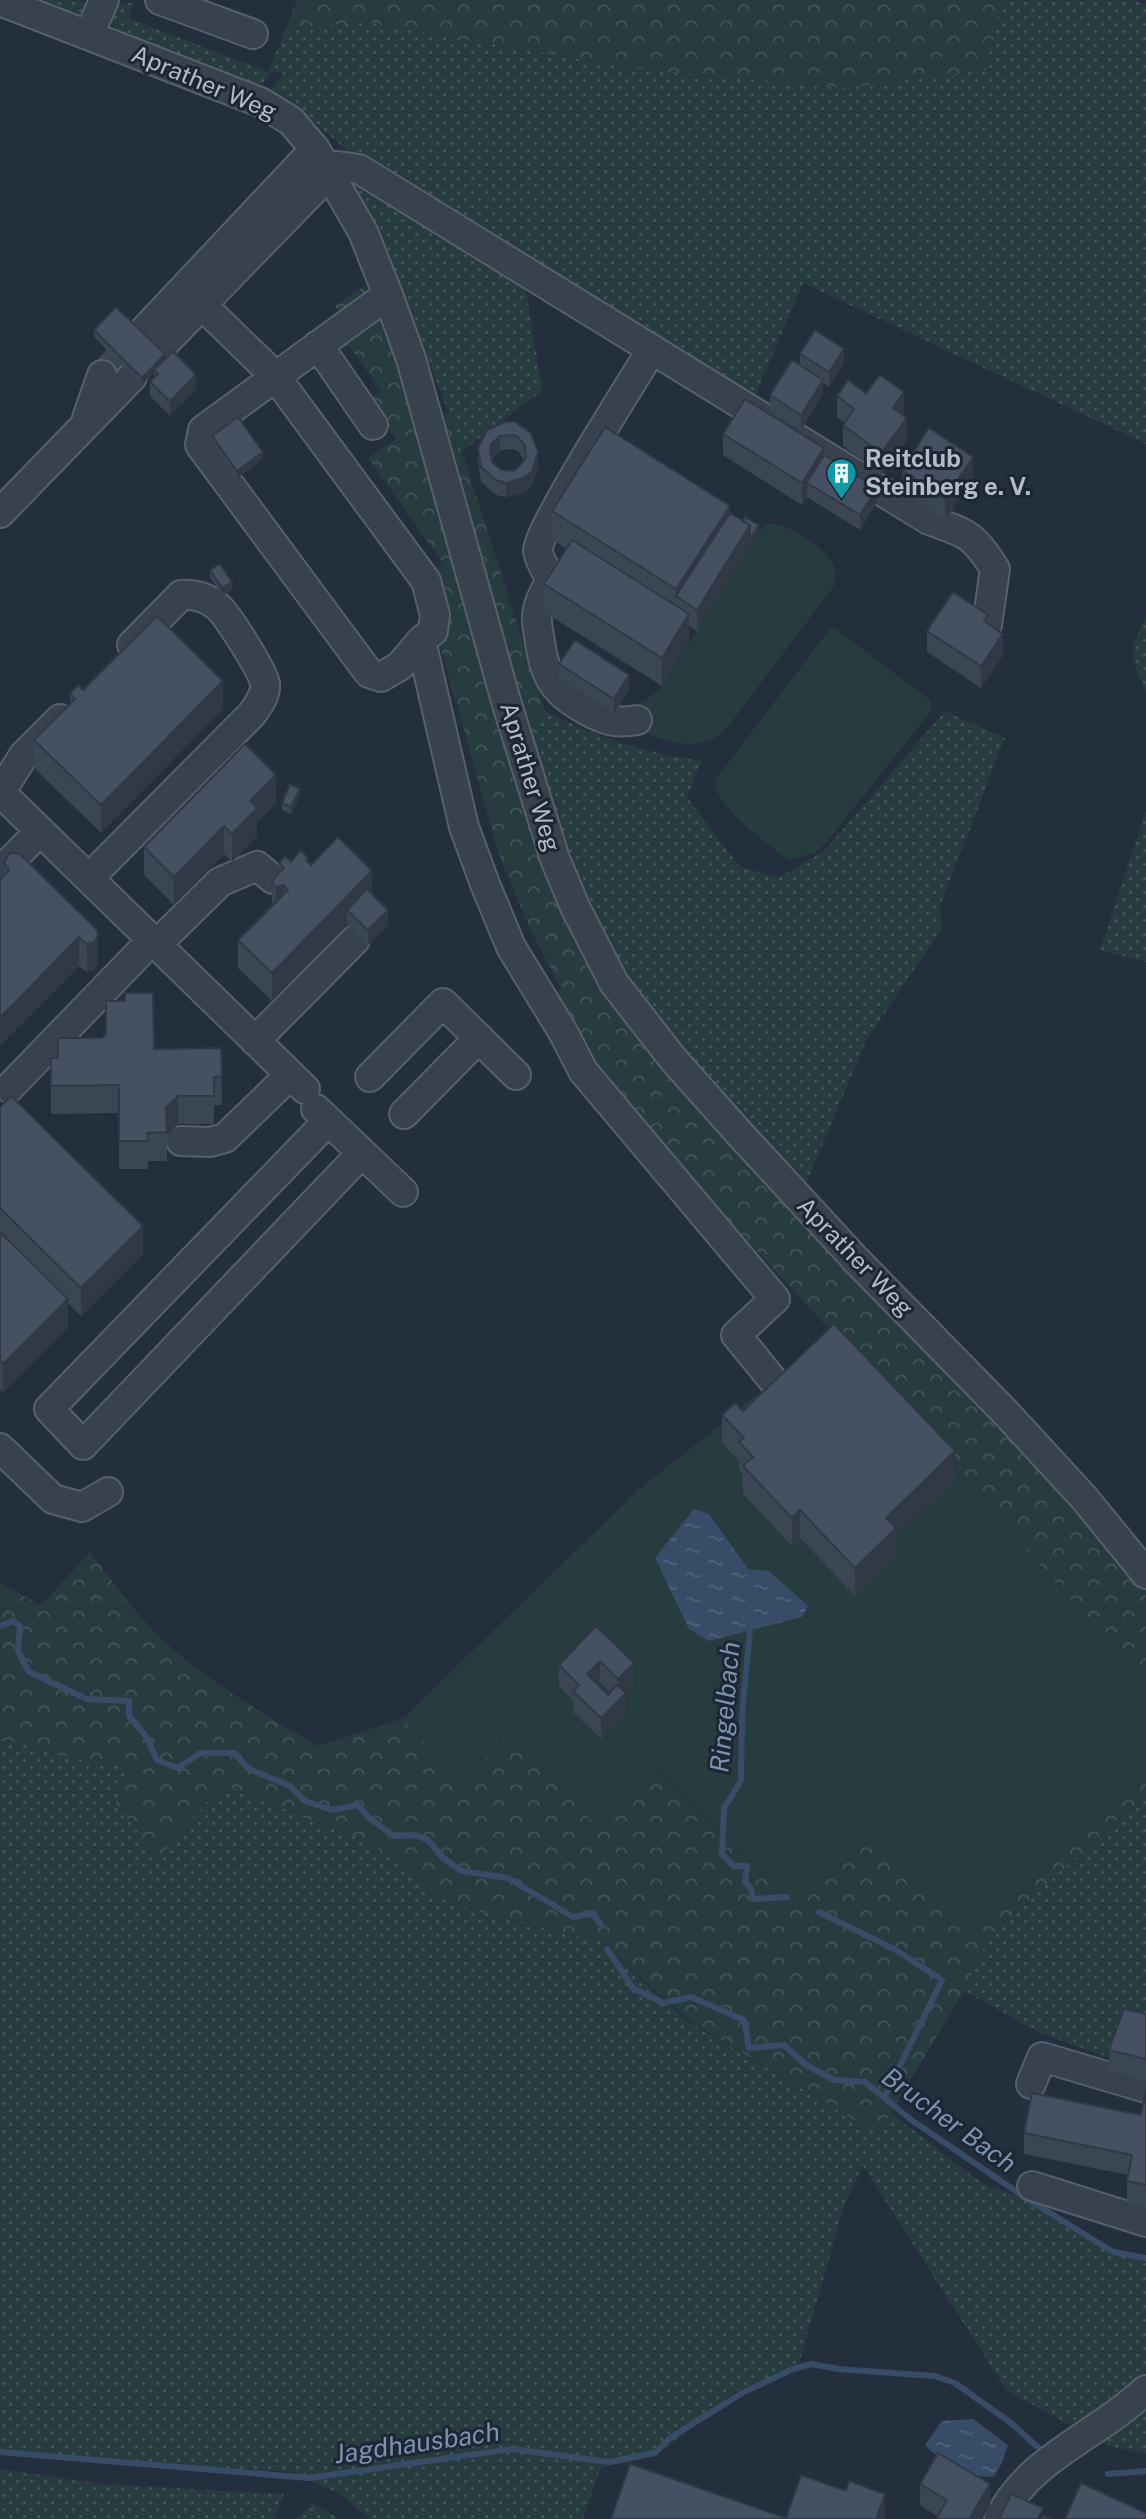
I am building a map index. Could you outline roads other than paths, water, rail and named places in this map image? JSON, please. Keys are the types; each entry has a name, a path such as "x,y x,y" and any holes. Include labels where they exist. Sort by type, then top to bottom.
{"street":[{"path":"160,0 253,34"},
{"name":"Aprather Weg","path":"0,1 260,102 291,121 323,163 363,232 411,359 509,712 555,859 575,907 614,983 673,1059 738,1133 1086,1499 1146,1574"},
{"path":"89,35 105,1"},
{"path":"323,163 202,305 156,335 323,163"},
{"path":"323,163 359,169 929,520 965,533 979,545 995,569 988,625"},
{"path":"202,305 275,376 426,581 435,615 433,631 400,666 381,677 369,673 200,445 203,430 275,376 388,295"},
{"path":"318,345 373,425"},
{"path":"637,720 625,722 599,719 569,701 549,678 541,653 536,618 538,607 551,580 538,551 543,534 560,503 652,349"},
{"path":"83,427 102,375"},
{"path":"0,513 132,377"},
{"path":"89,878 252,714 262,700 265,685 261,671 225,614 216,605 196,594 181,595 117,661"},
{"path":"421,641 464,827 511,947 563,1032 583,1071 775,1299 736,1335 771,1378"},
{"path":"80,698 24,755 0,793 255,1041 403,1192"},
{"path":"0,872 40,831"},
{"path":"9,1088 154,942 220,882 257,866 273,879"},
{"path":"255,1041 355,940"},
{"path":"370,1077 443,1003 516,1075"},
{"path":"404,1114 479,1038"},
{"path":"181,1141 210,1142 225,1138 310,1098"},
{"path":"310,1098 48,1409 83,1445 362,1153"},
{"path":"0,1448 53,1499 82,1507 108,1492"},
{"path":"1031,2084 1042,2057 1146,2088"},
{"path":"1032,2186 1146,2222"},
{"path":"999,2519 1009,2500 1049,2459 1146,2390"}],"water":[{"path":"694,1509 709,1514 748,1569 769,1571 808,1606 802,1617 708,1641 689,1629 655,1558"},
{"path":"973,2419 1008,2445 994,2476 984,2477 956,2468 925,2445 942,2421"}],"waterway":[{"name":"Brucher Bach","path":"0,1626 13,1621 20,1626 18,1651 29,1672 87,1699 129,1701 129,1716 146,1736 157,1760 178,1768 200,1753 234,1753 249,1769 290,1786 305,1801 332,1810 358,1805 368,1817 394,1836 415,1835 428,1840 442,1857 461,1871 508,1878 573,1917 593,1913 601,1925"},
{"name":"Ringelbach","path":"750,1629 742,1716 741,1781 724,1808 722,1854 733,1866 747,1866 745,1882 751,1889 753,1899 787,1897"},
{"name":"Ringelbach","path":"819,1912 894,1949 942,1980 885,2096"},
{"name":"Brucher Bach","path":"607,1949 633,1988 663,2003 691,1997 744,2020 749,2048 784,2045 806,2065 834,2080 865,2082 910,2119 1026,2198 1113,2252 1146,2258"},
{"name":"Jagdhausbach","path":"0,2452 309,2478 512,2449 609,2462 655,2453 670,2438 744,2392 793,2369 812,2364 838,2369 935,2376 955,2383 1011,2423 1041,2450"},
{"name":"Jagdhausbach","path":"1108,2474 1146,2471"}],"tunnel":[{"path":"102,375 139,336"}],"place":[{"name":"Reitclub Steinberg e. V.","path":"842,500"}]}
